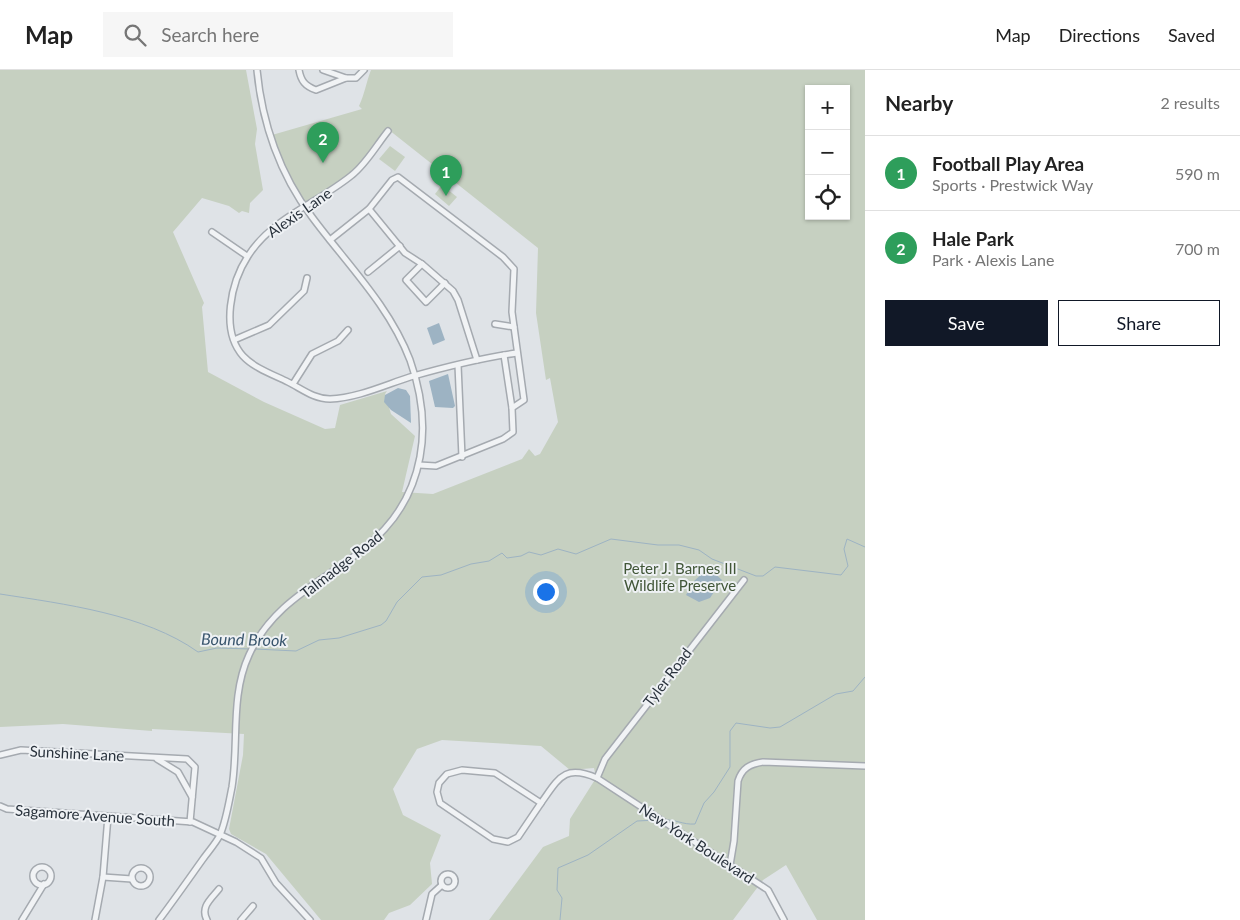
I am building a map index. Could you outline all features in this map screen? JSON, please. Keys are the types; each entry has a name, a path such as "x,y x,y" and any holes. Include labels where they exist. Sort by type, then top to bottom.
{"street":[{"name":"Talmadge Road","path":"160,920 220,836 232,784 236,722 243,670 255,644 279,613 377,539 406,502 418,465 422,417 415,376 390,318 305,207 286,174 270,136 260,94 257,70"},
{"path":"299,70 301,79 306,86 316,90 346,78"},
{"path":"324,70 346,78 356,78 364,70"},
{"name":"Alexis Lane","path":"388,131 354,174 269,232 247,256 238,275 232,296 230,319 234,340 243,356 250,362 315,396 328,399 364,392 476,360 517,353"},
{"path":"330,240 369,209 392,180 398,177 503,257 515,272 512,312 524,400 512,408"},
{"path":"369,209 405,252 445,283 458,300 476,360"},
{"path":"212,232 247,256"},
{"path":"368,272 400,246"},
{"path":"422,264 406,280 426,302 445,283"},
{"path":"234,340 268,325 304,291 307,278"},
{"path":"495,324 514,327"},
{"path":"293,384 312,354 338,340 348,330"},
{"path":"418,465 436,466 462,457 503,439 513,432 512,408 504,355"},
{"path":"458,365 462,457"},
{"name":"Tyler Road","path":"597,778 604,759 744,580"},
{"name":"Sunshine Lane","path":"0,755 21,750 187,759 195,767 190,822"},
{"name":"Sunshine Lane","path":"154,757 170,765 178,772 192,797"},
{"path":"730,865 734,841 738,781 740,773 747,766 763,762 865,766"},
{"name":"New York Boulevard","path":"541,803 500,776 486,772 452,772 439,783 437,792 444,808 493,839 504,842 513,840 522,832 541,803 566,774 578,771 597,778 768,890 784,920"},
{"name":"Sagamore Avenue South","path":"0,806 190,822"},
{"path":"95,920 103,877 108,816"},
{"path":"190,822 236,842 261,858 276,883 309,920"},
{"path":"103,877 132,879"},
{"path":"22,920 44,884"},
{"path":"426,920 432,894 442,885"},
{"path":"208,920 205,915 205,906 219,889"},
{"path":"241,920 253,906"}],"green space":[{"name":"Peter J. Barnes III Wildlife Preserve","path":"0,70 246,70 257,129 255,144 263,190 250,203 249,213 242,211 239,213 229,206 202,198 173,232 204,303 202,307 208,372 264,402 325,429 335,428 340,405 387,391 385,394 391,414 415,436 402,492 433,494 522,459 529,449 535,456 540,454 558,422 550,378 546,380 536,313 538,248 389,130 358,169 305,207 280,157 272,135 362,109 359,106 371,70 865,70 865,920 817,920 786,865 763,880 733,920 489,920 543,847 569,836 570,819 596,778 594,768 570,770 541,746 442,740 417,749 393,789 403,815 441,835 430,863 432,884 410,905 389,913 384,920 321,920 266,854 231,834 229,829 243,755 244,734 152,729 152,731 63,724 0,727"},
{"path":"390,146 405,157 395,171 379,159"},
{"path":"442,185 457,197 449,206 435,194"}],"water":[{"path":"439,323 445,340 433,345 427,328"},
{"path":"448,374 455,406 453,408 435,407 429,381"},
{"path":"398,388 406,390 410,396 411,423 391,410 384,402 385,395"},
{"path":"706,570 712,571 722,580 710,598 699,602 686,595 693,582"}],"waterway":[{"name":"Bound Brook","path":"255,649 296,651 319,640 339,638 381,625 386,621 397,602 422,577 441,575 471,564 489,561 502,553 507,558 521,556 529,552 541,555 558,549 576,554 611,539 658,545 679,545 699,550 712,559 756,576 763,576 775,567 841,575 848,566 844,549 847,539 865,547"},
{"name":"Bound Brook","path":"0,594 103,612 154,628 198,652 217,648 251,649"},
{"path":"664,820 695,824 704,803 714,792 730,767 730,731 736,723 770,728 780,727 836,694 853,691 865,677"},
{"path":"560,920 562,898 557,890 558,868 588,855 637,821 657,820"}],"place":[{"name":"Hale Park","path":"323,163"},
{"name":"Football Play Area","path":"446,196"}]}
